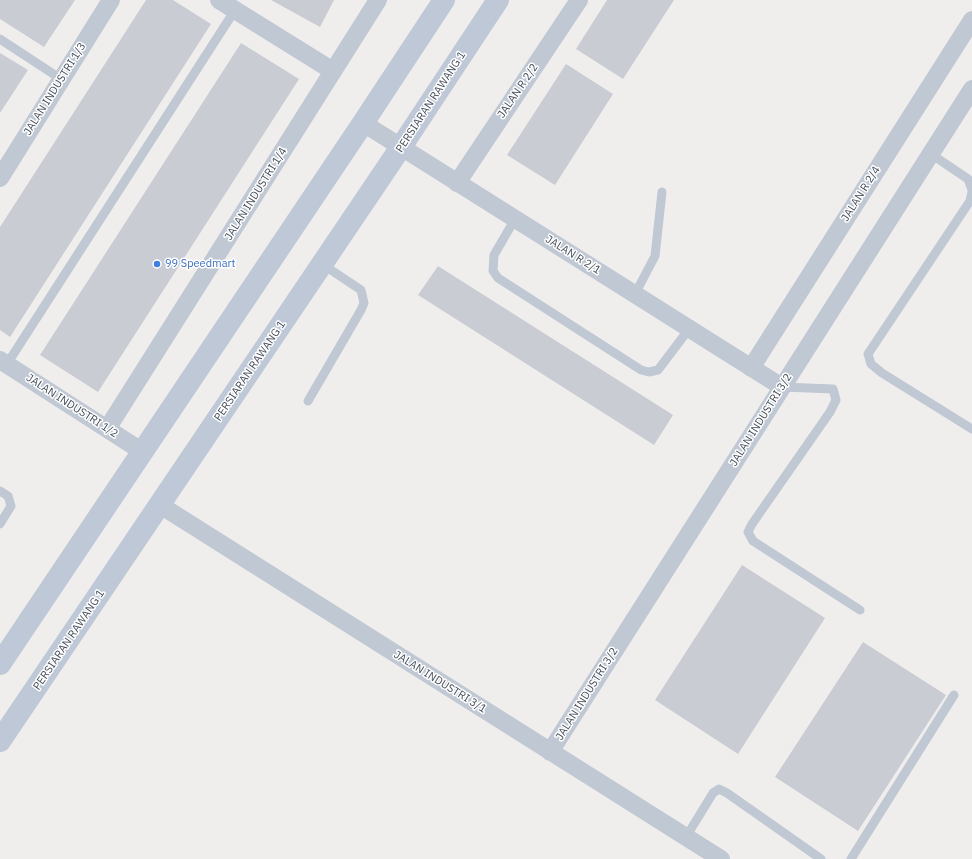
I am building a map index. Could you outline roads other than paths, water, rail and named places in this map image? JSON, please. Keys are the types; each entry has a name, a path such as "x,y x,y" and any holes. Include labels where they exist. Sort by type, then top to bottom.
{"street":[{"name":"JALAN INDUSTRI 1/3","path":"0,178 111,0"},
{"path":"219,0 333,71"},
{"name":"JALAN INDUSTRI 1/4","path":"108,429 378,0"},
{"path":"0,664 444,0"},
{"name":"PERSIARAN RAWANG 1","path":"0,741 401,147 498,0"},
{"name":"JALAN R 2/2","path":"457,183 579,0"},
{"name":"JALAN R 2/4","path":"751,368 972,20"},
{"name":"JALAN INDUSTRI 3/2","path":"550,752 972,89"},
{"name":"JALAN R 2/1","path":"363,123 782,387"},
{"name":"JALAN INDUSTRI 1/2","path":"3,362 143,452"},
{"name":"JALAN INDUSTRI 3/1","path":"160,505 720,859"},
{"path":"0,738 24,706"}],"lane":[{"path":"3,362 235,10"},
{"path":"0,39 61,79"},
{"path":"931,154 968,179 972,191 970,201 868,354 871,364 882,373 972,429"},
{"path":"635,294 655,256 662,192"},
{"path":"515,219 494,255 493,271 498,278 642,370 649,372 658,370 689,329"},
{"path":"308,401 364,303 361,290 322,264"},
{"path":"782,387 832,390 836,400 830,412 752,524 748,532 753,541 860,610"},
{"path":"0,491 8,496 11,506 0,524"},
{"path":"851,859 954,695"},
{"path":"686,837 713,793 719,789 727,793 820,859"}],"place":[{"name":"99 Speedmart","path":"157,264"}]}
